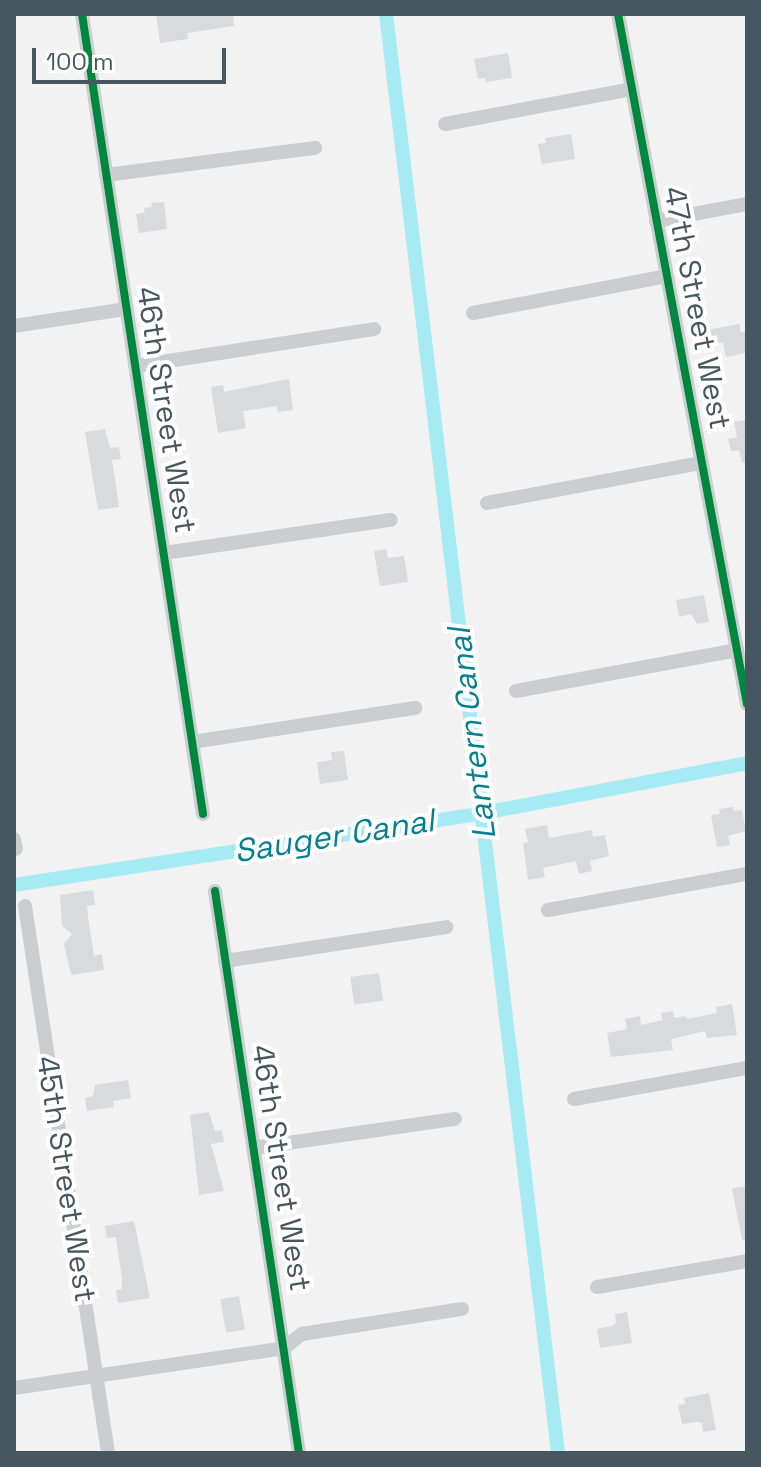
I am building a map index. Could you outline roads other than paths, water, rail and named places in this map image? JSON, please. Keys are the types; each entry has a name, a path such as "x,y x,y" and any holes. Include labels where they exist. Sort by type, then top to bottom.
{"street":[{"name":"46th Street West","path":"82,14 203,814"},
{"name":"47th Street West","path":"618,14 747,704"},
{"path":"445,124 632,89"},
{"path":"106,175 315,148"},
{"path":"656,221 747,204"},
{"path":"473,313 667,276"},
{"path":"14,326 127,309"},
{"path":"136,366 374,329"},
{"path":"487,503 701,463"},
{"path":"164,553 391,520"},
{"path":"516,691 737,650"},
{"path":"192,742 415,708"},
{"path":"548,910 747,874"},
{"name":"46th Street West","path":"215,891 299,1453"},
{"name":"45th Street West","path":"25,906 108,1453"},
{"path":"225,961 446,927"},
{"path":"574,1099 747,1068"},
{"path":"253,1148 455,1119"},
{"path":"597,1287 747,1261"},
{"path":"14,1388 284,1348 302,1334 462,1309"}],"waterway":[{"name":"Lantern Canal","path":"386,14 558,1453"},
{"name":"Sauger Canal","path":"14,885 483,813 747,763"}]}
